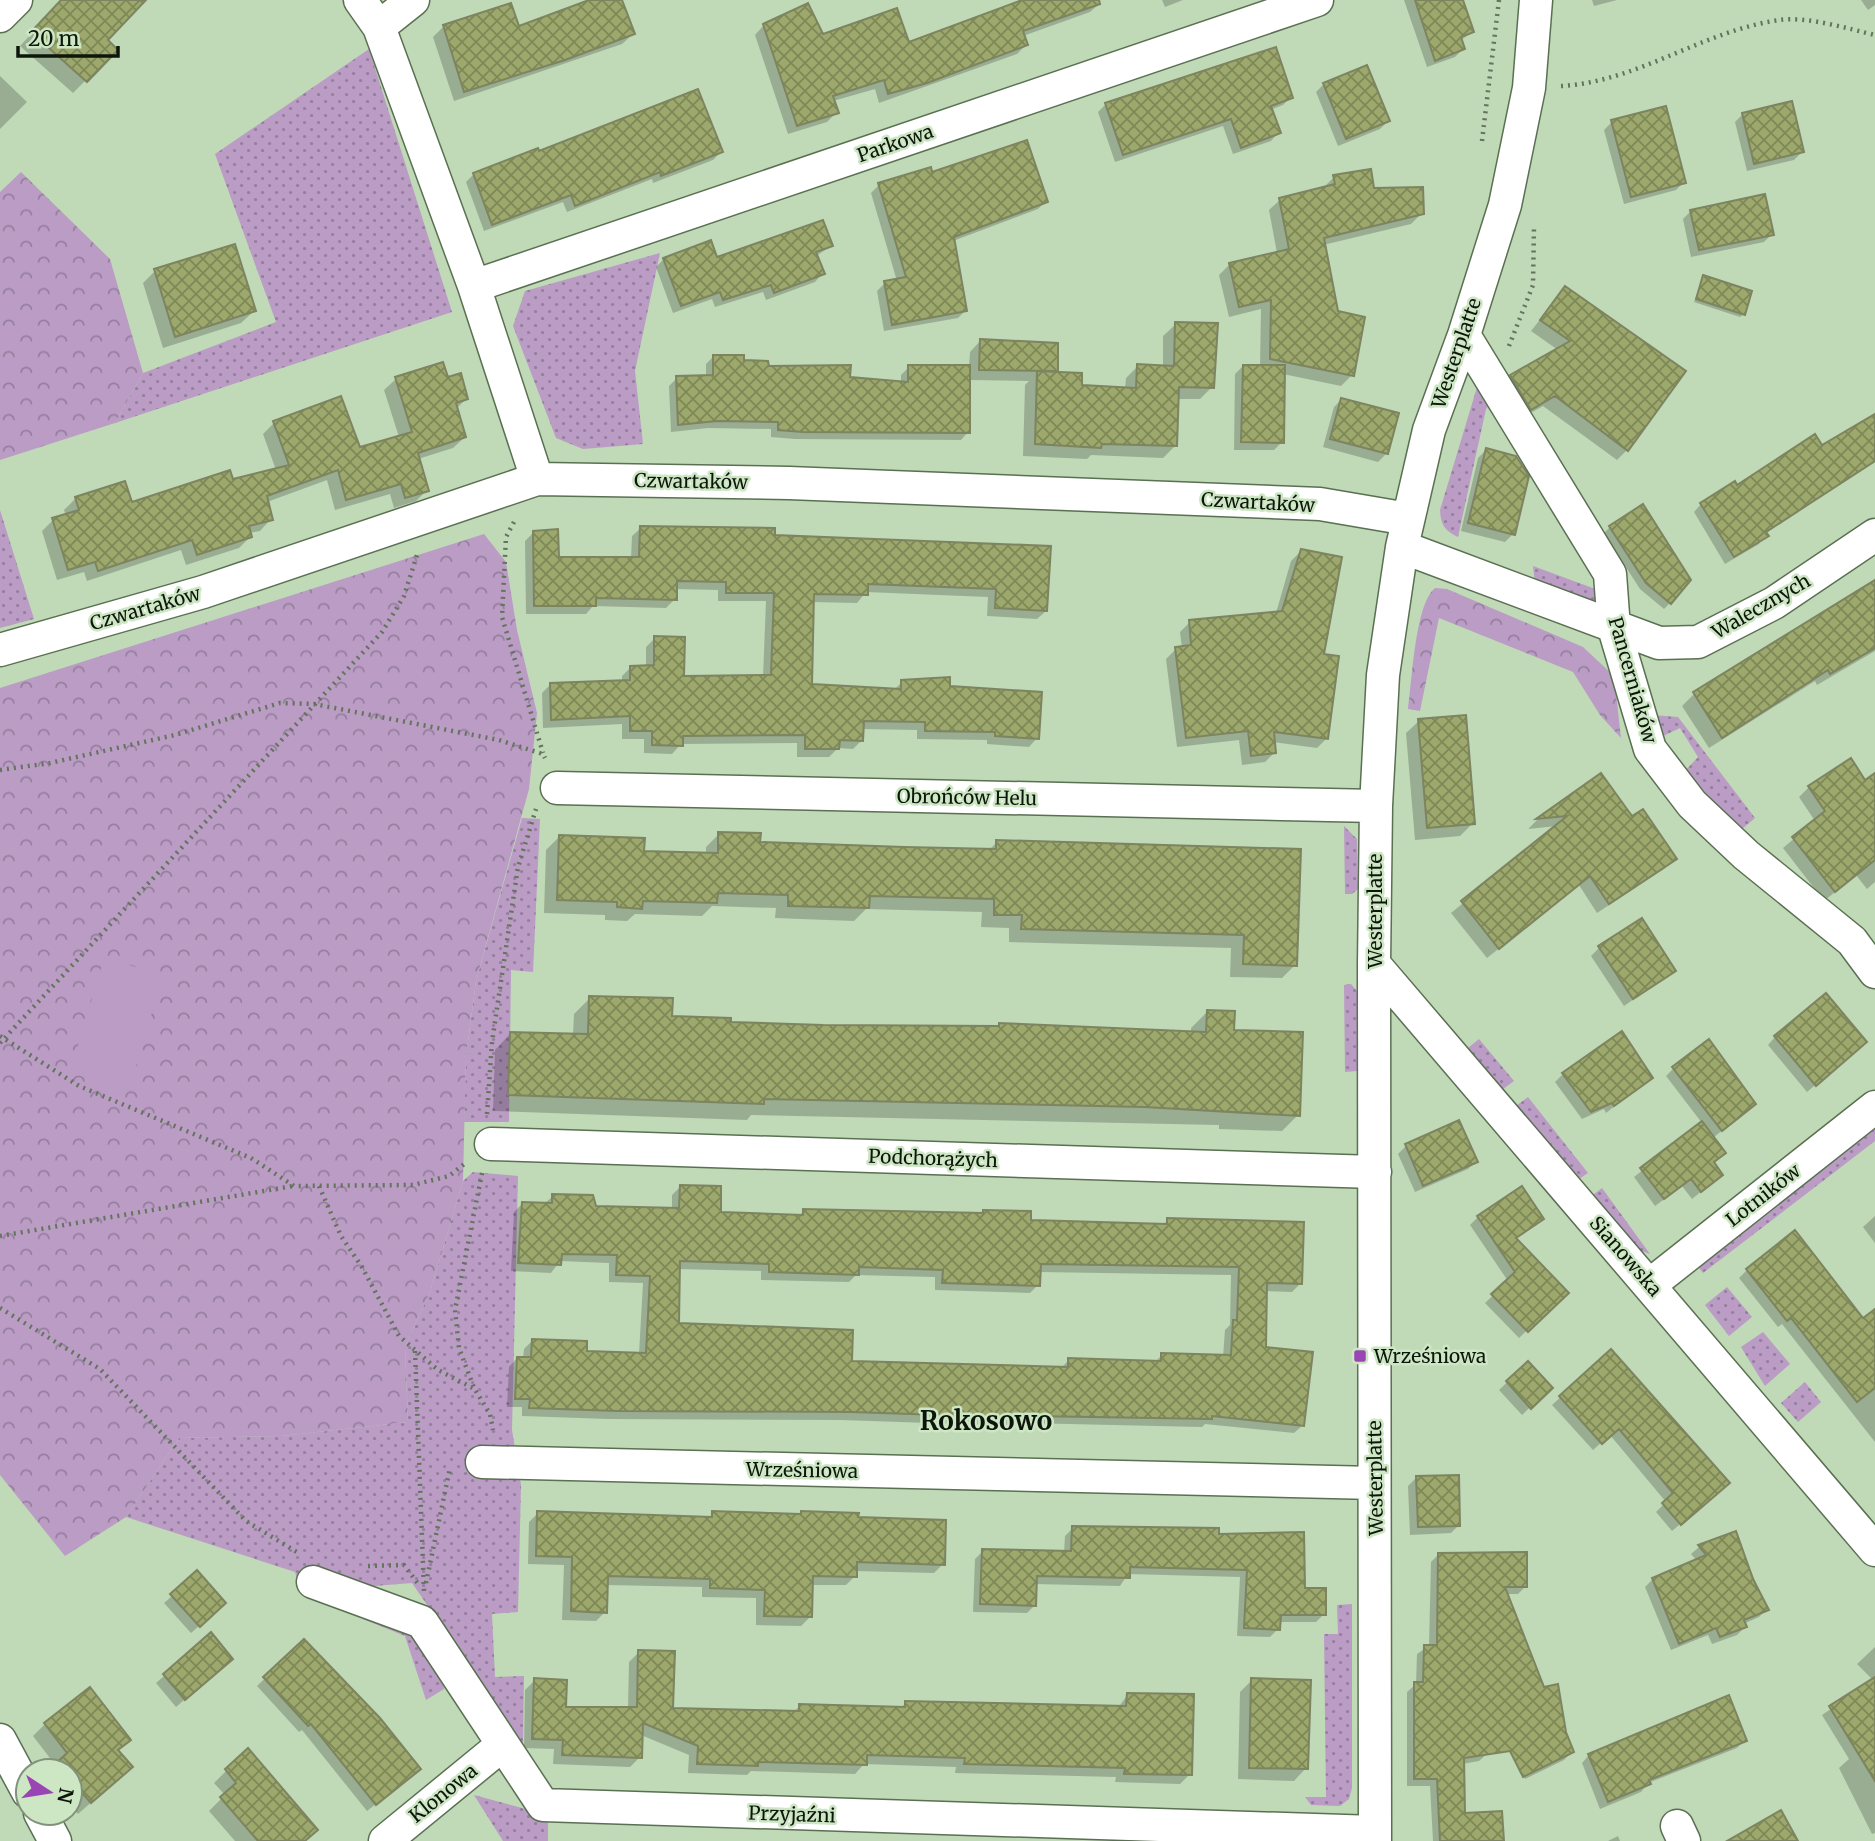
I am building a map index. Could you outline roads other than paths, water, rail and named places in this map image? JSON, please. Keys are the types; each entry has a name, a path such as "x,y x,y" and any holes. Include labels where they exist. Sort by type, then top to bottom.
{"street":[{"path":"0,16 16,0"},
{"path":"360,0 379,27 474,286 537,479"},
{"path":"379,27 413,0"},
{"name":"Parkowa","path":"474,286 1281,6 1317,0"},
{"name":"Westerplatte","path":"1376,1837 1374,964 1376,806 1383,675 1405,533 1429,430 1464,335 1505,205 1529,88 1535,0"},
{"name":"Pancerniaków","path":"1464,335 1609,574 1614,628 1650,749 1683,793 1746,855 1852,941 1875,972"},
{"name":"Czwartaków","path":"0,650 203,592 537,479 789,483 1320,504 1405,533"},
{"name":"Walecznych","path":"1405,533 1614,628 1659,643 1698,642 1774,603 1875,534"},
{"name":"Obrońców Helu","path":"557,788 1376,806"},
{"name":"Sianowska","path":"1374,964 1651,1284 1875,1550"},
{"name":"Lotników","path":"1651,1284 1875,1107"},
{"name":"Podchorążych","path":"491,1144 1375,1172"},
{"name":"Wrześniowa","path":"482,1462 1374,1483"},
{"name":"Przyjaźni","path":"312,1572 423,1607 501,1746 543,1805 1376,1837"},
{"path":"0,1741 14,1766"},
{"name":"Klonowa","path":"385,1841 501,1746"}],"place":[{"name":"Wrześniowa","path":"1360,1356"}],"district":[{"name":"Rokosowo","path":"986,1421"}]}
